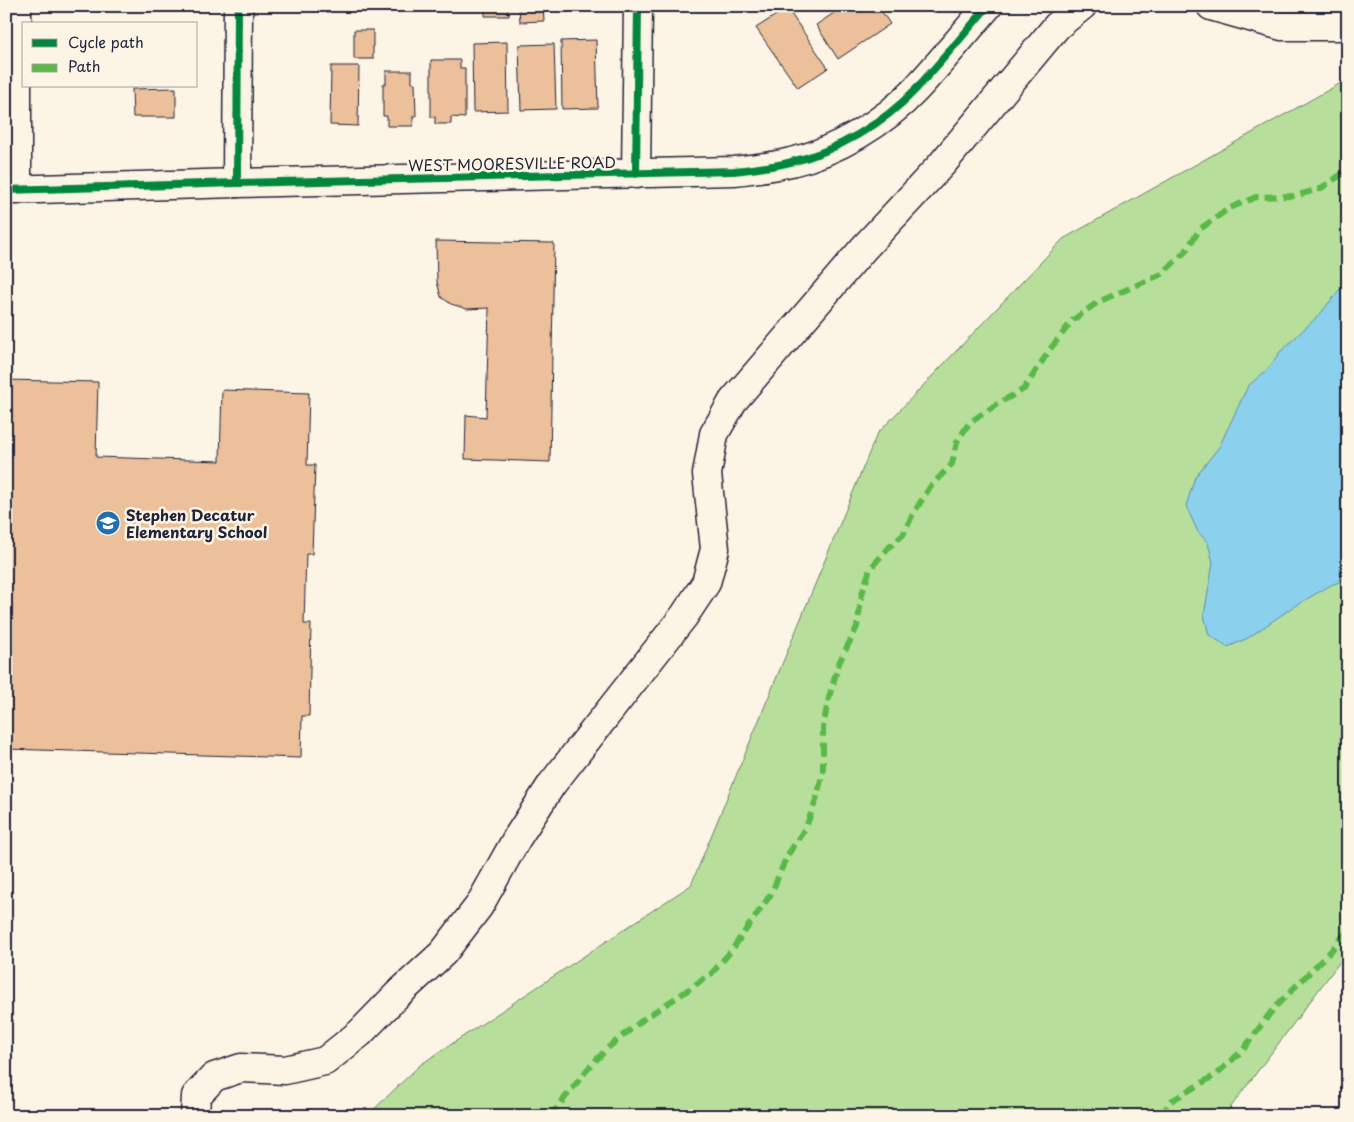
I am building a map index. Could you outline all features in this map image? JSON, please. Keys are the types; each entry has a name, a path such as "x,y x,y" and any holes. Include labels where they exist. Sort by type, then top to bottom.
{"main road":[{"path":"12,190 16,6"},
{"path":"237,183 238,6"},
{"path":"636,174 638,6"},
{"name":"WEST MOORESVILLE ROAD","path":"12,190 734,171 792,162 826,151 873,126 914,91 988,6"},
{"path":"195,1116 196,1096 214,1076 241,1068 285,1070 325,1061 360,1033 397,995 443,953 479,906 517,838 552,784 684,616 706,583 715,550 707,474 714,434 733,401 863,248 942,164 1057,26 1082,6"},
{"path":"1211,6 1282,26 1348,26"}],"green space":[{"path":"1348,79 1348,951 1224,1116 367,1116 420,1065 691,885 877,434 1063,239"}],"water":[{"path":"1348,279 1348,579 1331,585 1293,607 1248,638 1228,647 1209,635 1204,615 1213,563 1208,543 1198,532 1186,506 1195,477 1219,447 1248,386 1268,369 1280,352 1320,314"}],"building":[{"path":"485,6 509,6 509,16 485,16"},
{"path":"519,6 543,6 544,21 520,22"},
{"path":"842,6 878,6 890,24 838,59 816,25"},
{"path":"787,8 828,68 798,88 756,28"},
{"path":"354,30 373,30 373,59 354,59"},
{"path":"596,40 598,108 562,109 561,41"},
{"path":"507,42 508,111 473,112 472,43"},
{"path":"554,44 556,109 521,110 519,45"},
{"path":"431,60 460,60 460,68 465,68 465,118 451,117 451,124 435,124 435,117 431,117"},
{"path":"331,66 359,66 358,126 330,125"},
{"path":"386,71 412,71 412,83 415,83 416,116 413,116 413,126 387,126 387,116 383,116 383,84 386,84"},
{"path":"176,88 176,117 133,117 132,89"},
{"path":"436,241 554,243 550,462 465,459 466,415 486,417 489,308 467,309 451,304 441,297 437,282"},
{"path":"6,380 98,382 96,457 220,461 222,390 309,393 307,465 315,465 312,554 306,554 304,624 311,624 309,716 302,716 301,758 6,749"}],"marked path":[{"path":"549,1116 591,1065 610,1046 645,1018 712,973 731,951 771,894 787,856 806,827 816,800 823,772 823,728 828,701 839,663 857,627 862,594 870,569 888,548 903,535 913,514 930,487 952,464 957,442 969,423 1024,389 1051,348 1073,320 1098,302 1162,274 1185,252 1200,229 1228,209 1256,197 1294,196 1320,189 1348,170"},
{"path":"1161,1116 1171,1101 1214,1076 1243,1050 1274,1008 1330,952 1348,930"}],"cycle path":[{"path":"237,183 238,6"},
{"path":"636,174 638,6"},
{"path":"6,190 734,171 777,165 808,157 841,144 889,114 915,90 988,6"}],"place":[{"name":"Stephen Decatur Elementary School","path":"108,523"}]}
